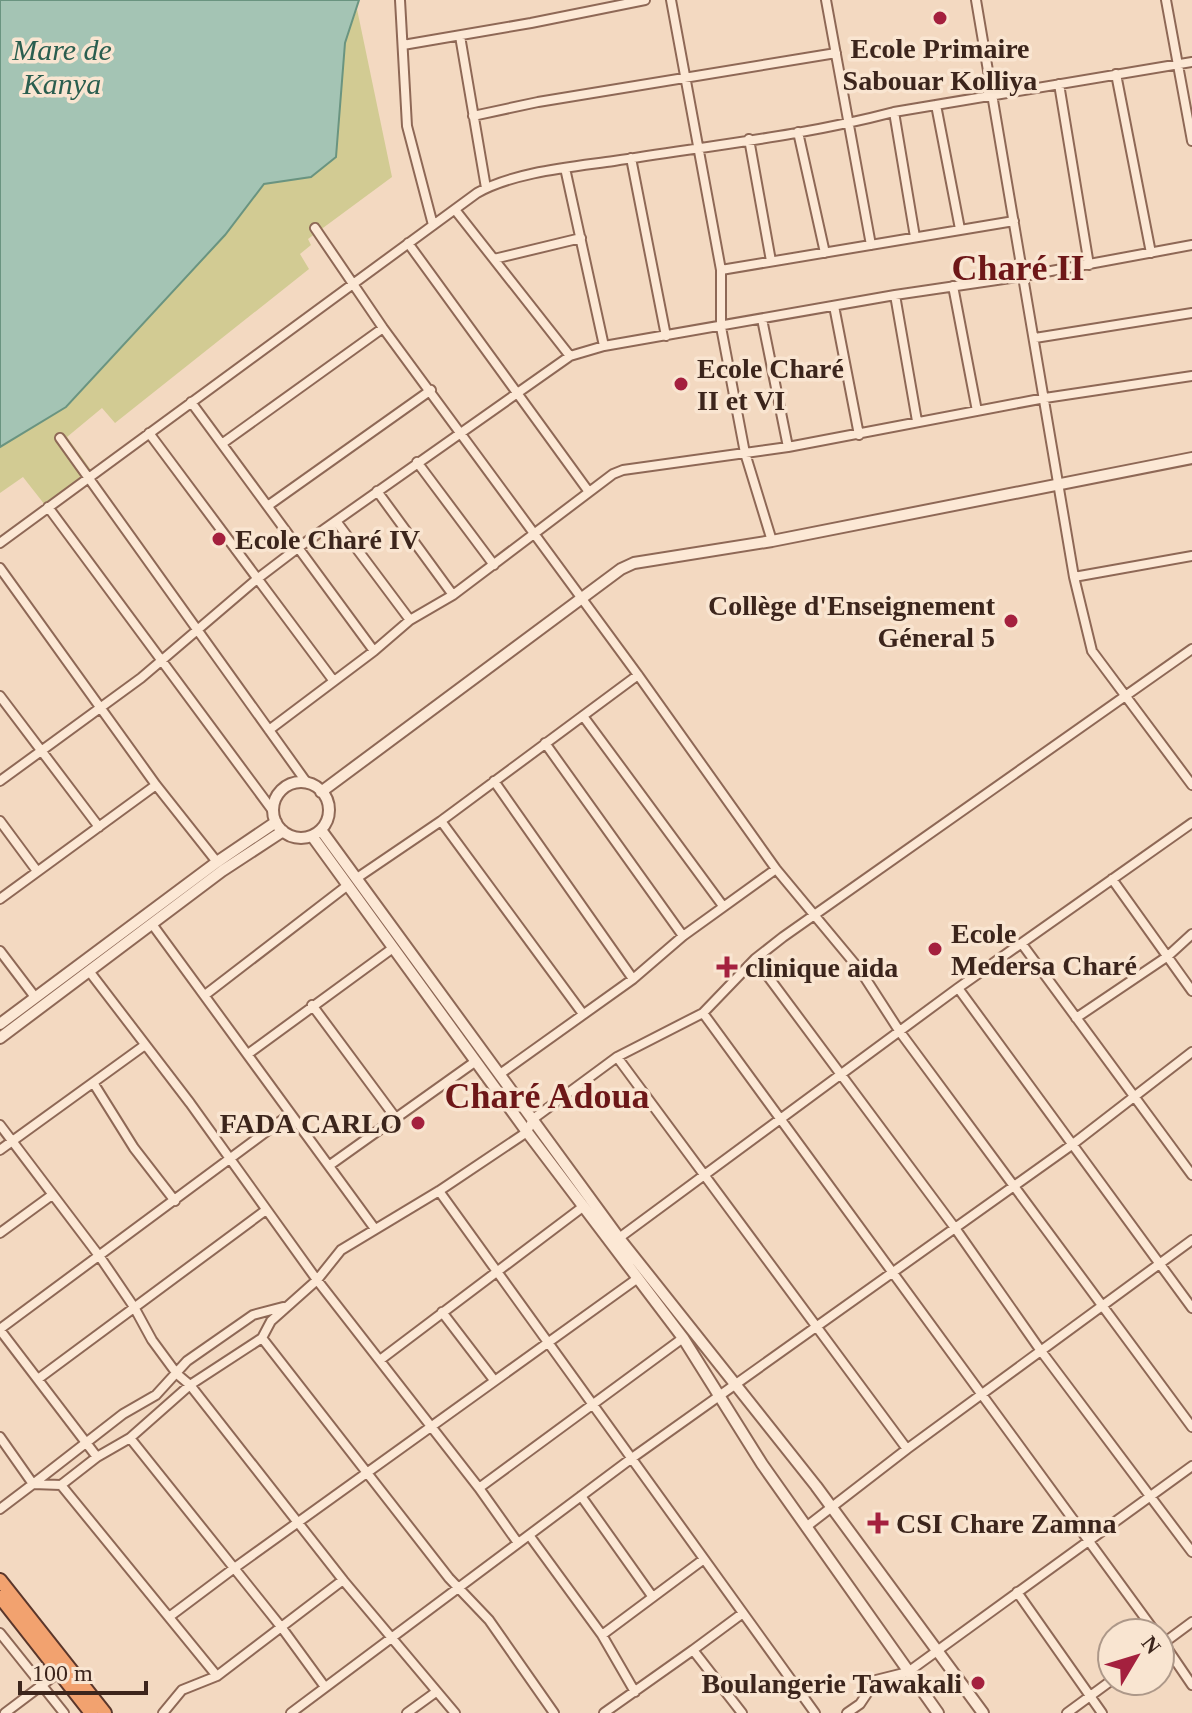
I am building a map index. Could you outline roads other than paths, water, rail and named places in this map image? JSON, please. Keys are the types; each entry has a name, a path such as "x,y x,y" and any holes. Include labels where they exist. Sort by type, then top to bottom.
{"highway":[{"path":"0,1580 105,1713"},
{"path":"0,1597 91,1713"}],"street":[{"path":"400,0 407,126 433,225"},
{"path":"403,45 645,0"},
{"path":"671,0 721,270 721,327 745,453 772,541"},
{"path":"826,0 871,245"},
{"path":"976,0 1074,577 1092,651 1192,785"},
{"path":"1166,0 1192,141"},
{"path":"460,36 486,188"},
{"path":"473,116 836,53"},
{"path":"0,543 486,188 565,168 849,124 894,112 1192,62"},
{"path":"1116,74 1151,253"},
{"path":"1059,84 1089,265"},
{"path":"936,105 960,229"},
{"path":"894,112 915,237"},
{"path":"798,132 825,253"},
{"path":"749,139 771,261"},
{"path":"631,158 666,336"},
{"path":"565,168 604,346"},
{"path":"456,211 570,356"},
{"path":"721,270 1014,221"},
{"path":"315,228 383,328 776,869 860,970 900,1032 1192,1427"},
{"path":"494,259 581,238"},
{"path":"408,243 589,492"},
{"path":"0,781 162,660 299,547 570,356 604,346 1192,245"},
{"path":"953,286 977,411"},
{"path":"895,295 917,421"},
{"path":"834,306 859,435"},
{"path":"1035,338 1192,313"},
{"path":"762,319 788,447"},
{"path":"223,443 383,328"},
{"path":"269,730 410,620 453,595 589,492 623,470 788,447 1045,398 1192,376"},
{"path":"269,505 431,390"},
{"path":"191,402 374,651"},
{"path":"149,433 333,680"},
{"path":"48,507 277,821 296,838 316,833 328,814 327,802 321,792 307,783 60,438"},
{"path":"321,792 621,569 634,563 772,541 1192,458"},
{"path":"417,462 494,565"},
{"path":"377,491 453,595"},
{"path":"336,521 410,620"},
{"path":"1074,577 1192,556"},
{"path":"0,568 156,785 217,862"},
{"path":"33,1484 61,1485 97,1457 130,1438 190,1385 262,1338 271,1321 317,1280 341,1250 439,1191 527,1132 533,1119 617,1057 703,1013 755,959 1192,649"},
{"path":"205,995 352,881 441,821 638,675"},
{"path":"0,696 99,827"},
{"path":"583,716 723,906"},
{"path":"545,743 683,936"},
{"path":"494,781 633,979"},
{"path":"277,821 275,800 281,791 290,785 307,783"},
{"path":"0,899 156,785"},
{"path":"0,821 37,871"},
{"path":"0,1024 277,821"},
{"path":"0,1038 222,871 277,821"},
{"path":"441,821 583,1014"},
{"path":"619,1238 958,988 1192,823"},
{"path":"316,833 500,1074 619,1238 831,1508 983,1713"},
{"path":"500,1074 633,979 683,936 776,869"},
{"path":"1112,879 1192,991"},
{"path":"352,881 393,948 683,1338 806,1527 938,1713"},
{"path":"152,924 375,1229"},
{"path":"1076,1018 1168,956 1192,934"},
{"path":"1022,944 1192,1175"},
{"path":"248,1054 393,948"},
{"path":"0,951 35,997"},
{"path":"755,959 1192,1552"},
{"path":"89,971 317,1280 479,1488 518,1543"},
{"path":"958,988 1192,1308"},
{"path":"312,1005 395,1117"},
{"path":"703,1013 1144,1617"},
{"path":"0,1150 145,1045"},
{"path":"291,1713 632,1458 1073,1144 1192,1052"},
{"path":"617,1057 907,1449"},
{"path":"330,1165 476,1061"},
{"path":"94,1084 134,1148 175,1201"},
{"path":"97,1457 0,1329 290,1114"},
{"path":"0,1125 100,1257 177,1374 190,1385 343,1580 455,1713"},
{"path":"1183,1163 1192,1155"},
{"path":"439,1191 815,1713"},
{"path":"0,1233 52,1195"},
{"path":"380,1360 584,1206"},
{"path":"38,1379 266,1210"},
{"path":"806,1527 1192,1240"},
{"path":"169,1617 638,1278"},
{"path":"0,1509 123,1414 156,1395 187,1361 253,1315 285,1307"},
{"path":"442,1312 494,1380"},
{"path":"262,1338 449,1578 460,1587 511,1650 554,1713"},
{"path":"479,1488 683,1338"},
{"path":"0,1437 33,1484"},
{"path":"130,1438 282,1628 325,1687"},
{"path":"847,1713 860,1704 876,1680 908,1672 1192,1466"},
{"path":"61,1485 217,1676"},
{"path":"581,1496 652,1596"},
{"path":"529,1535 602,1635 635,1692"},
{"path":"602,1635 704,1559"},
{"path":"163,1713 182,1690 217,1676 343,1580"},
{"path":"1017,1592 1102,1713"},
{"path":"604,1713 743,1613"},
{"path":"0,1633 64,1713"},
{"path":"693,1650 742,1713"},
{"path":"1176,1663 1192,1685"},
{"path":"5,1713 58,1673"},
{"path":"407,1713 436,1692"},
{"path":"1067,1713 1096,1692"}],"water":[{"name":"Mare de Kanya","path":"0,0 359,0 345,43 336,157 311,177 264,184 225,235 66,407 0,447"}],"place":[{"name":"Ecole Primaire Sabouar Kolliya","path":"940,18"},
{"name":"Ecole Charé II et VI","path":"681,384"},
{"name":"Ecole Charé IV","path":"219,539"},
{"name":"Collège d'Enseignement Géneral 5","path":"1011,621"},
{"name":"Ecole Medersa Charé","path":"935,949"},
{"name":"clinique aida","path":"727,967"},
{"name":"FADA CARLO","path":"418,1123"},
{"name":"CSI Chare Zamna","path":"878,1523"},
{"name":"Boulangerie Tawakali","path":"978,1683"}],"district":[{"name":"Charé II","path":"1018,268"},
{"name":"Charé Adoua","path":"547,1096"}]}
